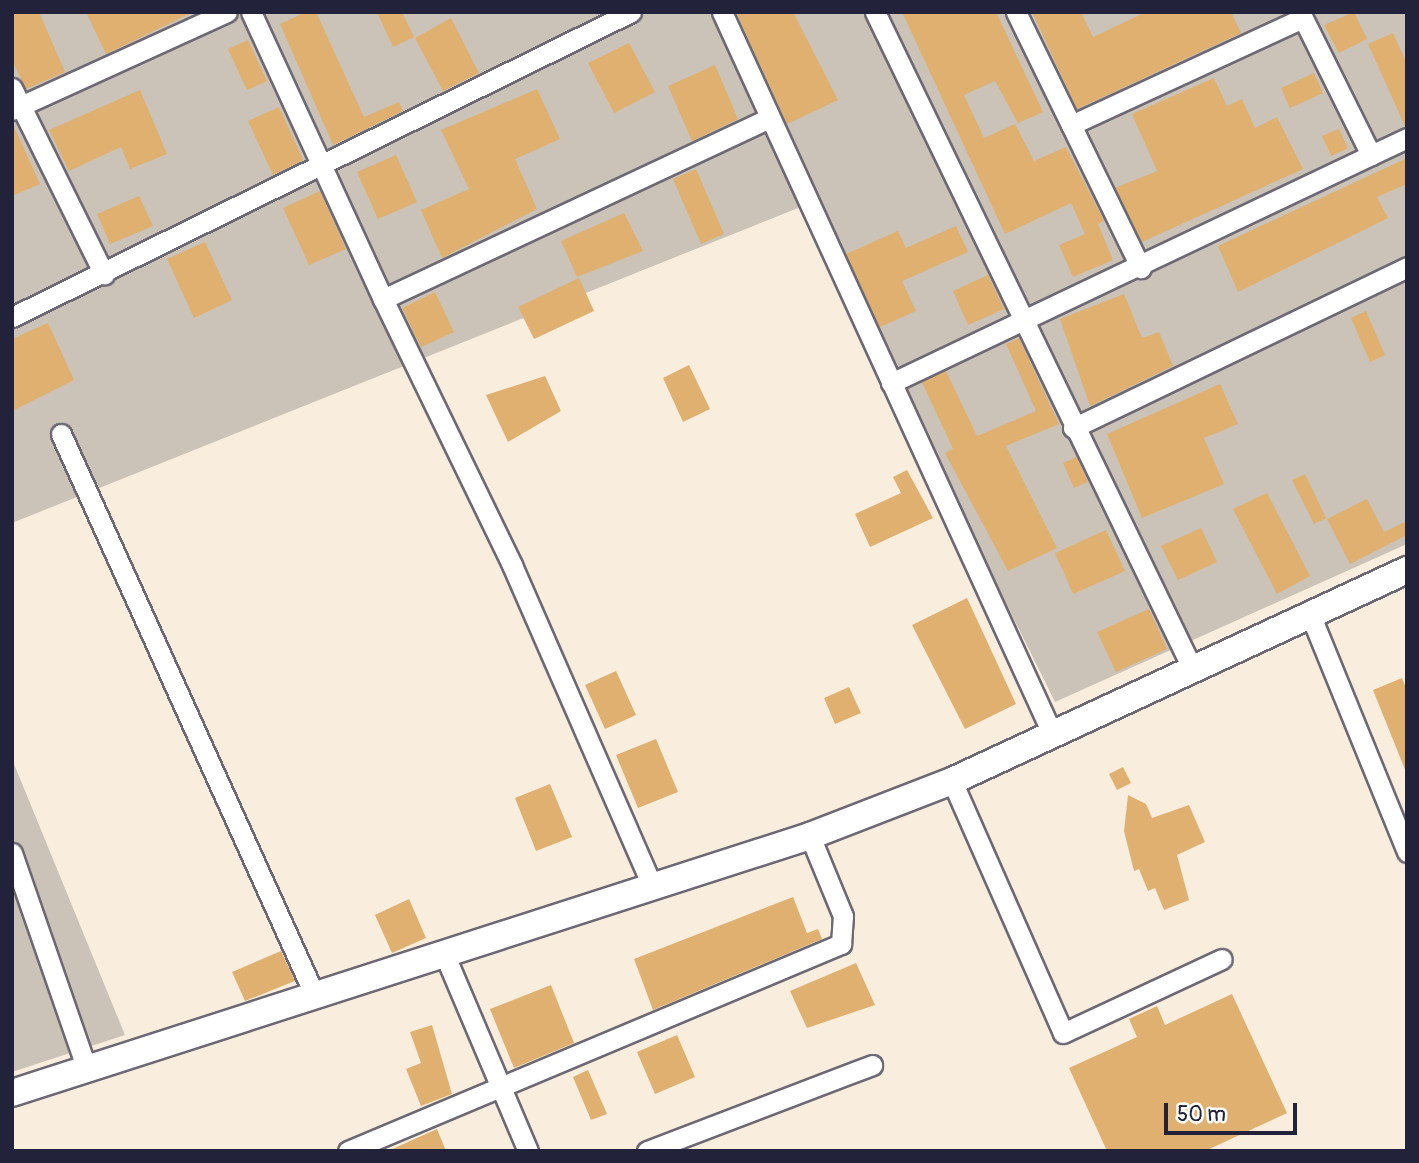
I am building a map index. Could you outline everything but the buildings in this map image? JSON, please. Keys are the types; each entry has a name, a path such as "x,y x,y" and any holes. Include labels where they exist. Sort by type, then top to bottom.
{"street":[{"path":"17,108 227,12"},
{"path":"251,12 324,165 383,299 512,565 653,887"},
{"path":"12,317 631,12"},
{"path":"722,12 1052,733"},
{"path":"875,12 1019,318 1192,668"},
{"path":"1016,12 1141,268"},
{"path":"1071,125 1302,15 1371,155"},
{"path":"12,88 17,108 104,274"},
{"path":"383,299 770,118"},
{"path":"891,383 1019,318 1141,268 1407,138"},
{"path":"1073,428 1407,267"},
{"path":"61,434 315,996"},
{"path":"12,1093 86,1067 446,958 810,836 952,781 1407,570"},
{"path":"1310,614 1407,852"},
{"path":"952,781 1063,1033 1222,959"},
{"path":"348,1151 502,1084 841,944 843,916 810,836"},
{"path":"12,853 86,1067"},
{"path":"446,958 502,1084 528,1151"},
{"path":"647,1151 872,1065"}],"shaded area":[{"path":"12,12 1407,12 1407,544 1055,702 808,204 12,523"},
{"path":"12,759 125,1035 12,1072"}]}
